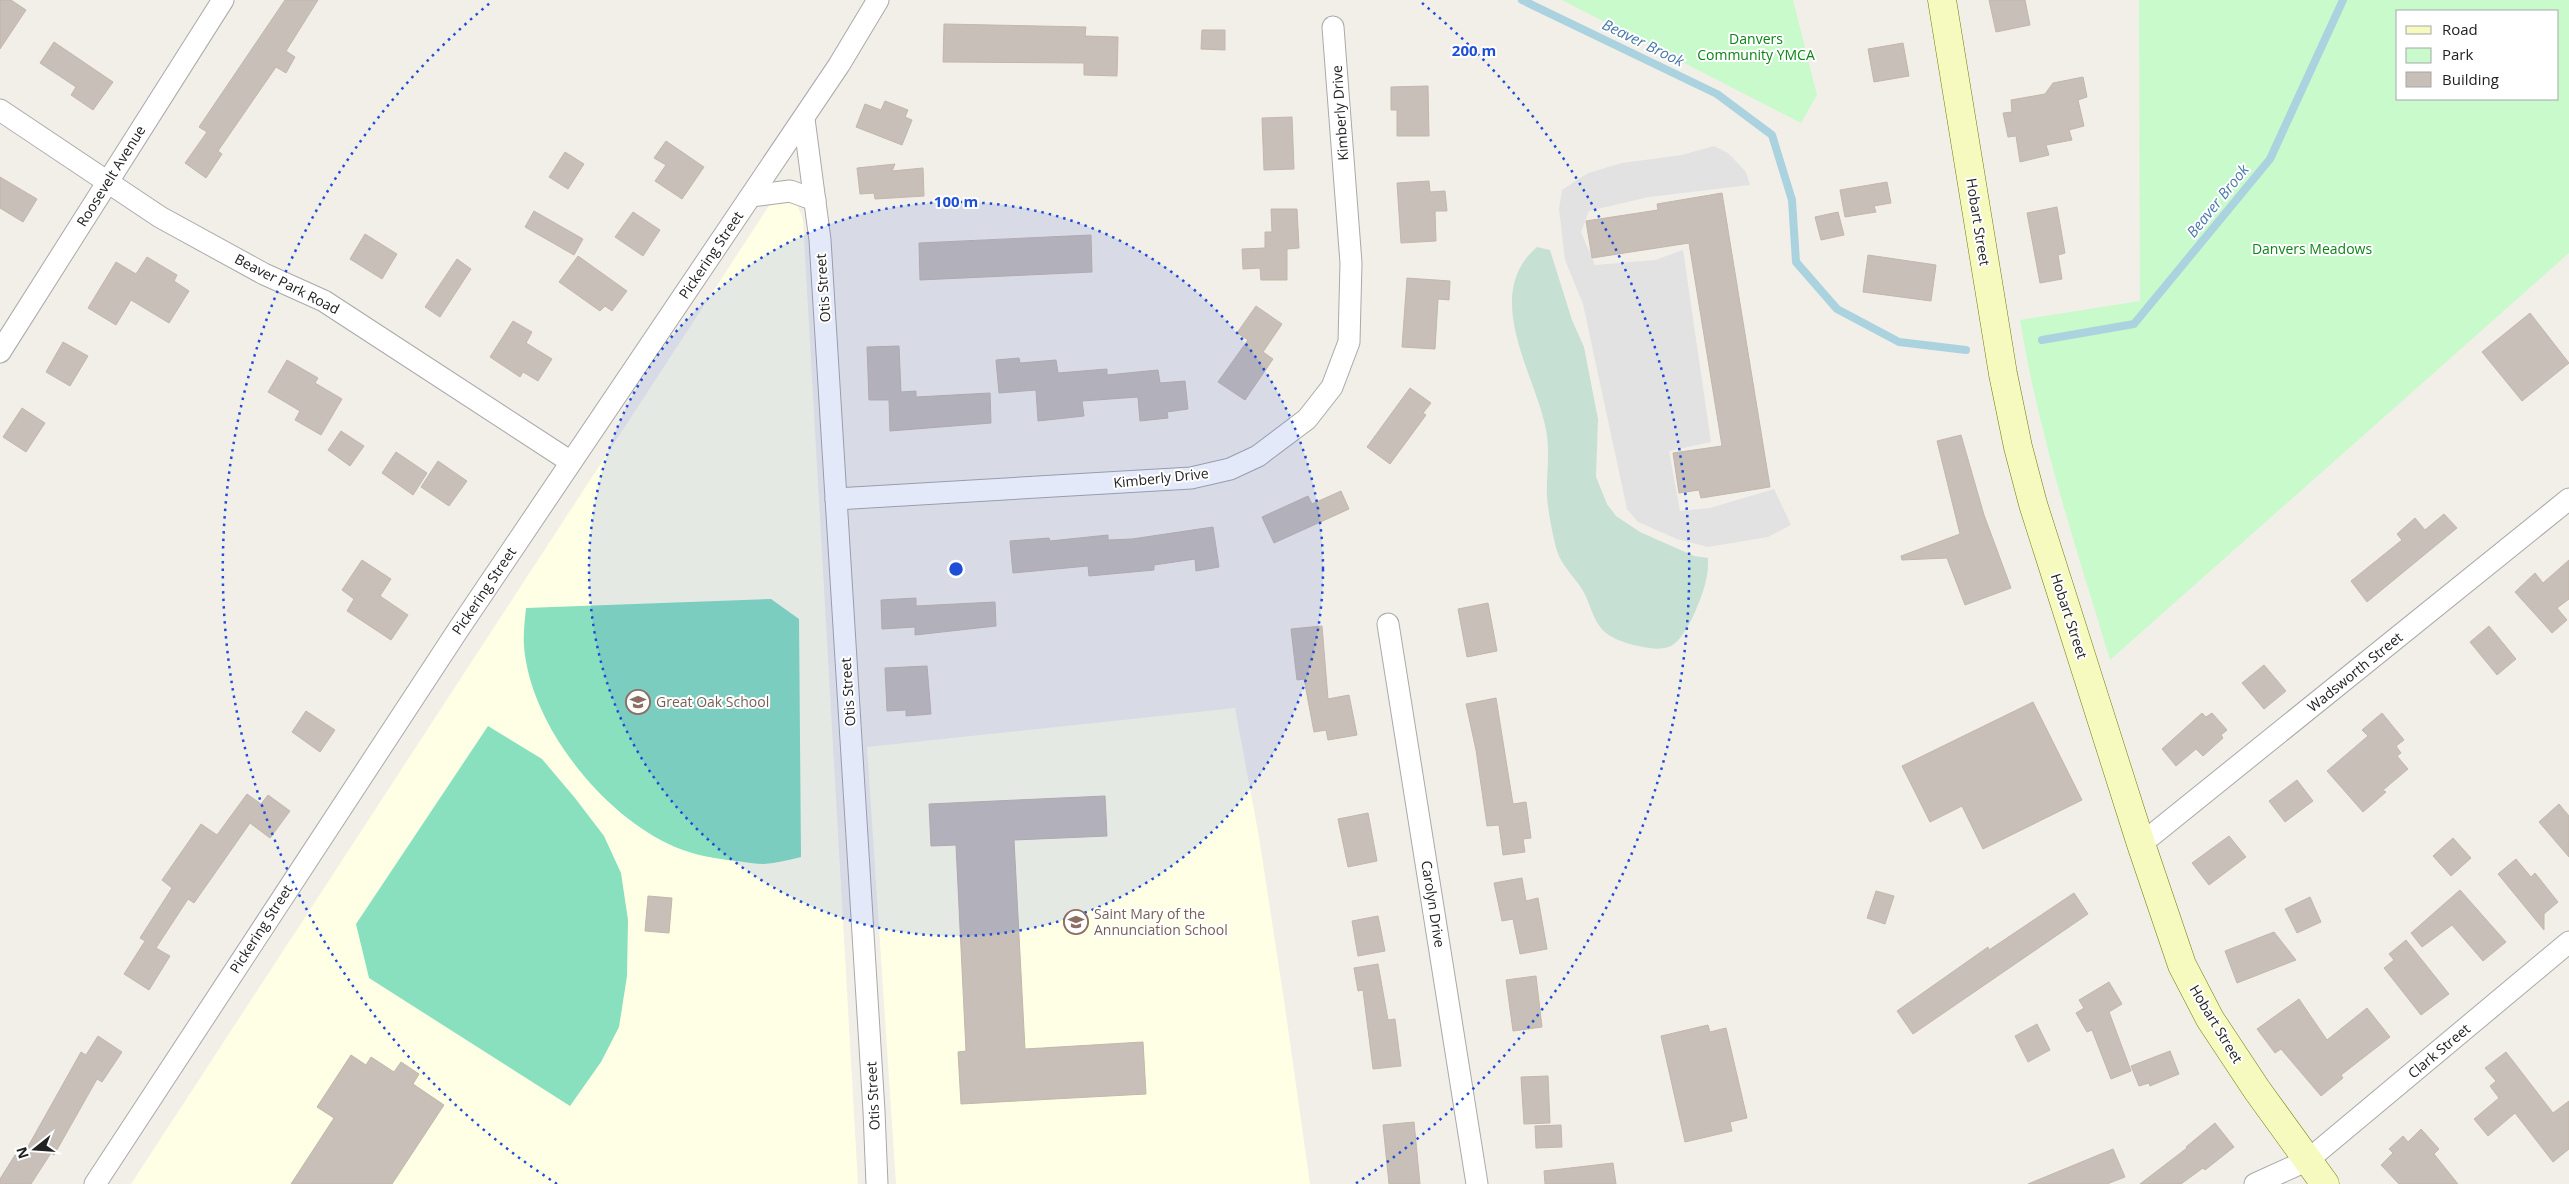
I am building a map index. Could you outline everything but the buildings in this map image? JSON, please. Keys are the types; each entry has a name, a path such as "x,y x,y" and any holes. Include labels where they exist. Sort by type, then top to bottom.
{"main road":[{"name":"Hobart Street","path":"1942,0 2003,374 2018,447 2033,504 2141,844 2182,965 2200,1002 2252,1082 2326,1184"}],"street":[{"name":"Roosevelt Avenue","path":"0,352 223,0"},
{"name":"Pickering Street","path":"95,1184 447,646 840,65 878,0"},
{"name":"Kimberly Drive","path":"836,499 1191,478 1230,469 1258,456 1306,420 1332,387 1349,342 1351,263 1333,27"},
{"name":"Beaver Park Road","path":"0,110 160,217 264,274 324,301 571,462"},
{"name":"Otis Street","path":"804,119 820,240 873,1091 877,1184"},
{"path":"751,196 790,191 815,200"},
{"name":"Wadsworth Street","path":"2141,844 2569,499"},
{"name":"Carolyn Drive","path":"1388,624 1477,1184"},
{"name":"Clark Street","path":"2308,1160 2569,942"},
{"path":"2254,1184 2308,1160"}],"shaded area":[{"path":"1714,146 1728,153 1746,172 1750,185 1649,197 1589,211 1581,232 1595,265 1655,260 1683,250 1711,442 1669,451 1680,511 1710,508 1774,489 1791,525 1768,537 1708,547 1677,539 1638,522 1627,509 1583,304 1565,260 1559,209 1562,190 1588,173 1622,163 1682,155"},
{"name":"Great Oak School","path":"774,198 797,204 803,220 858,1184 131,1184"},
{"path":"1537,247 1550,250 1572,320 1584,347 1598,419 1596,477 1607,504 1616,516 1640,532 1694,556 1708,558 1707,575 1698,606 1677,642 1667,648 1655,649 1633,645 1618,640 1604,631 1595,619 1583,591 1564,565 1557,551 1547,497 1547,434 1516,333 1512,310 1513,287 1521,266"},
{"name":"Saint Mary of the Annunciation School","path":"1235,708 1259,837 1310,1184 896,1184 867,747"}],"green space":[{"name":"Danvers Community YMCA","path":"1562,0 1793,0 1817,95 1801,123"},
{"name":"Danvers Meadows","path":"2139,0 2569,0 2569,253 2110,660 2048,449 2037,407 2020,320 2140,301"},
{"path":"771,599 799,619 801,857 761,864 713,858 682,850 648,833 622,814 597,791 555,736 540,706 529,676 524,646 526,608"},
{"path":"488,726 542,759 604,836 621,873 628,920 627,976 619,1027 601,1062 570,1106 369,978 356,924"}],"waterway":[{"name":"Beaver Brook","path":"1522,0 1717,94 1772,135 1792,200 1796,262 1837,309 1899,342 1966,350"},
{"name":"Beaver Brook","path":"2042,340 2134,324 2270,159 2343,0"}],"place":[{"name":"Great Oak School","path":"638,702"},
{"name":"Saint Mary of the Annunciation School","path":"1076,922"}]}
